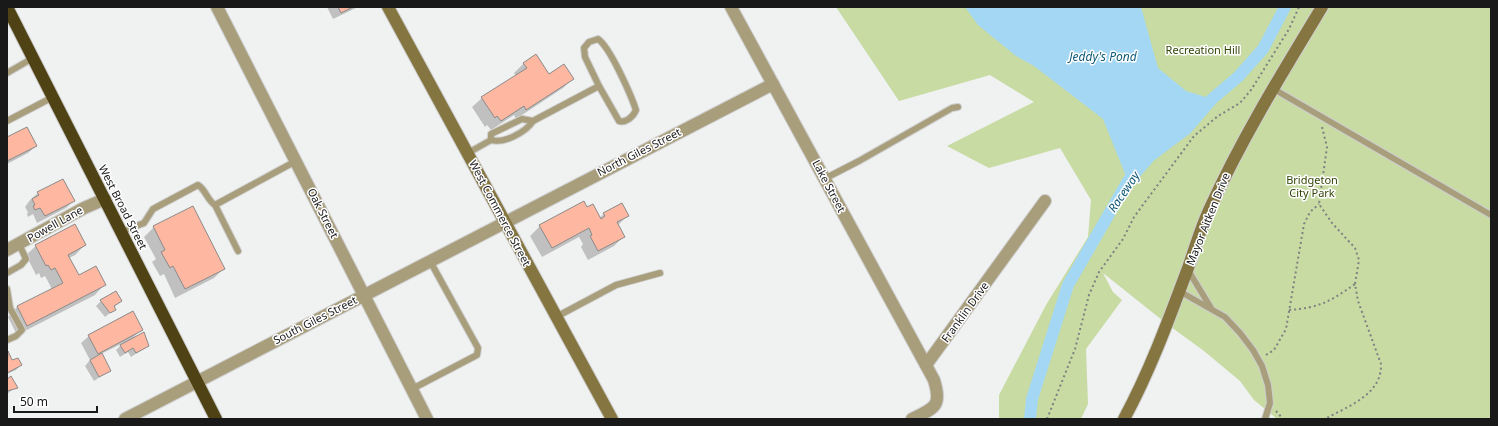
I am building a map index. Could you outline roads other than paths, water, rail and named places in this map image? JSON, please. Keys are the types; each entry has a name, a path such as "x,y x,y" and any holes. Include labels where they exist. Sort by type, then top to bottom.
{"highway":[{"name":"West Broad Street","path":"7,7 216,419"}],"street":[{"name":"Oak Street","path":"218,7 428,419"},
{"name":"West Commerce Street","path":"388,7 612,419"},
{"name":"Lake Street","path":"731,7 926,365"},
{"name":"Mayor Aitken Drive","path":"1124,419 1137,395 1160,341 1210,209 1225,176 1272,88 1322,7"},
{"name":"North Giles Street","path":"504,222 773,84"},
{"name":"Powell Lane","path":"7,250 84,208 105,199"},
{"name":"Franklin Drive","path":"926,365 1045,201"},
{"name":"South Giles Street","path":"125,419 504,222"},
{"path":"912,419 931,409 939,399 934,380 926,365"}],"lane":[{"path":"598,39 606,48 632,97 636,110 634,114 627,120 619,120 599,86 584,52 584,48 589,42 598,39"},
{"path":"7,73 33,58"},
{"path":"468,153 491,140 498,142 528,128 533,121 599,86"},
{"path":"1272,88 1491,215"},
{"path":"7,121 53,97"},
{"path":"824,179 859,161 952,108 958,107"},
{"path":"491,140 491,134 522,119 533,121"},
{"path":"504,128 509,137"},
{"path":"215,205 296,161"},
{"path":"121,232 144,223 153,209 198,186 202,188 209,201 215,205 238,251"},
{"path":"7,273 21,265 26,259 19,244"},
{"path":"412,390 477,356 478,348 430,261"},
{"path":"1188,269 1211,308"},
{"path":"556,317 616,285 660,273"},
{"path":"7,289 8,309 22,330 16,336 7,340"},
{"path":"1179,291 1197,303 1211,308 1225,317 1240,333 1258,360 1268,384 1270,403 1266,419"}],"water":[{"name":"Jeddy's Pond","path":"965,7 1141,7 1158,68 1186,91 1212,99 1186,129 1150,156 1128,181 1103,119 1034,66 1016,56 978,25"}],"waterway":[{"name":"Raceway","path":"1030,419 1032,399 1068,285 1128,181 1150,156 1186,129 1212,99 1238,77 1263,49 1285,7"}],"park label":[{"name":"Recreation Hill","path":"1203,50"},
{"name":"Bridgeton City Park","path":"1312,186"}]}
